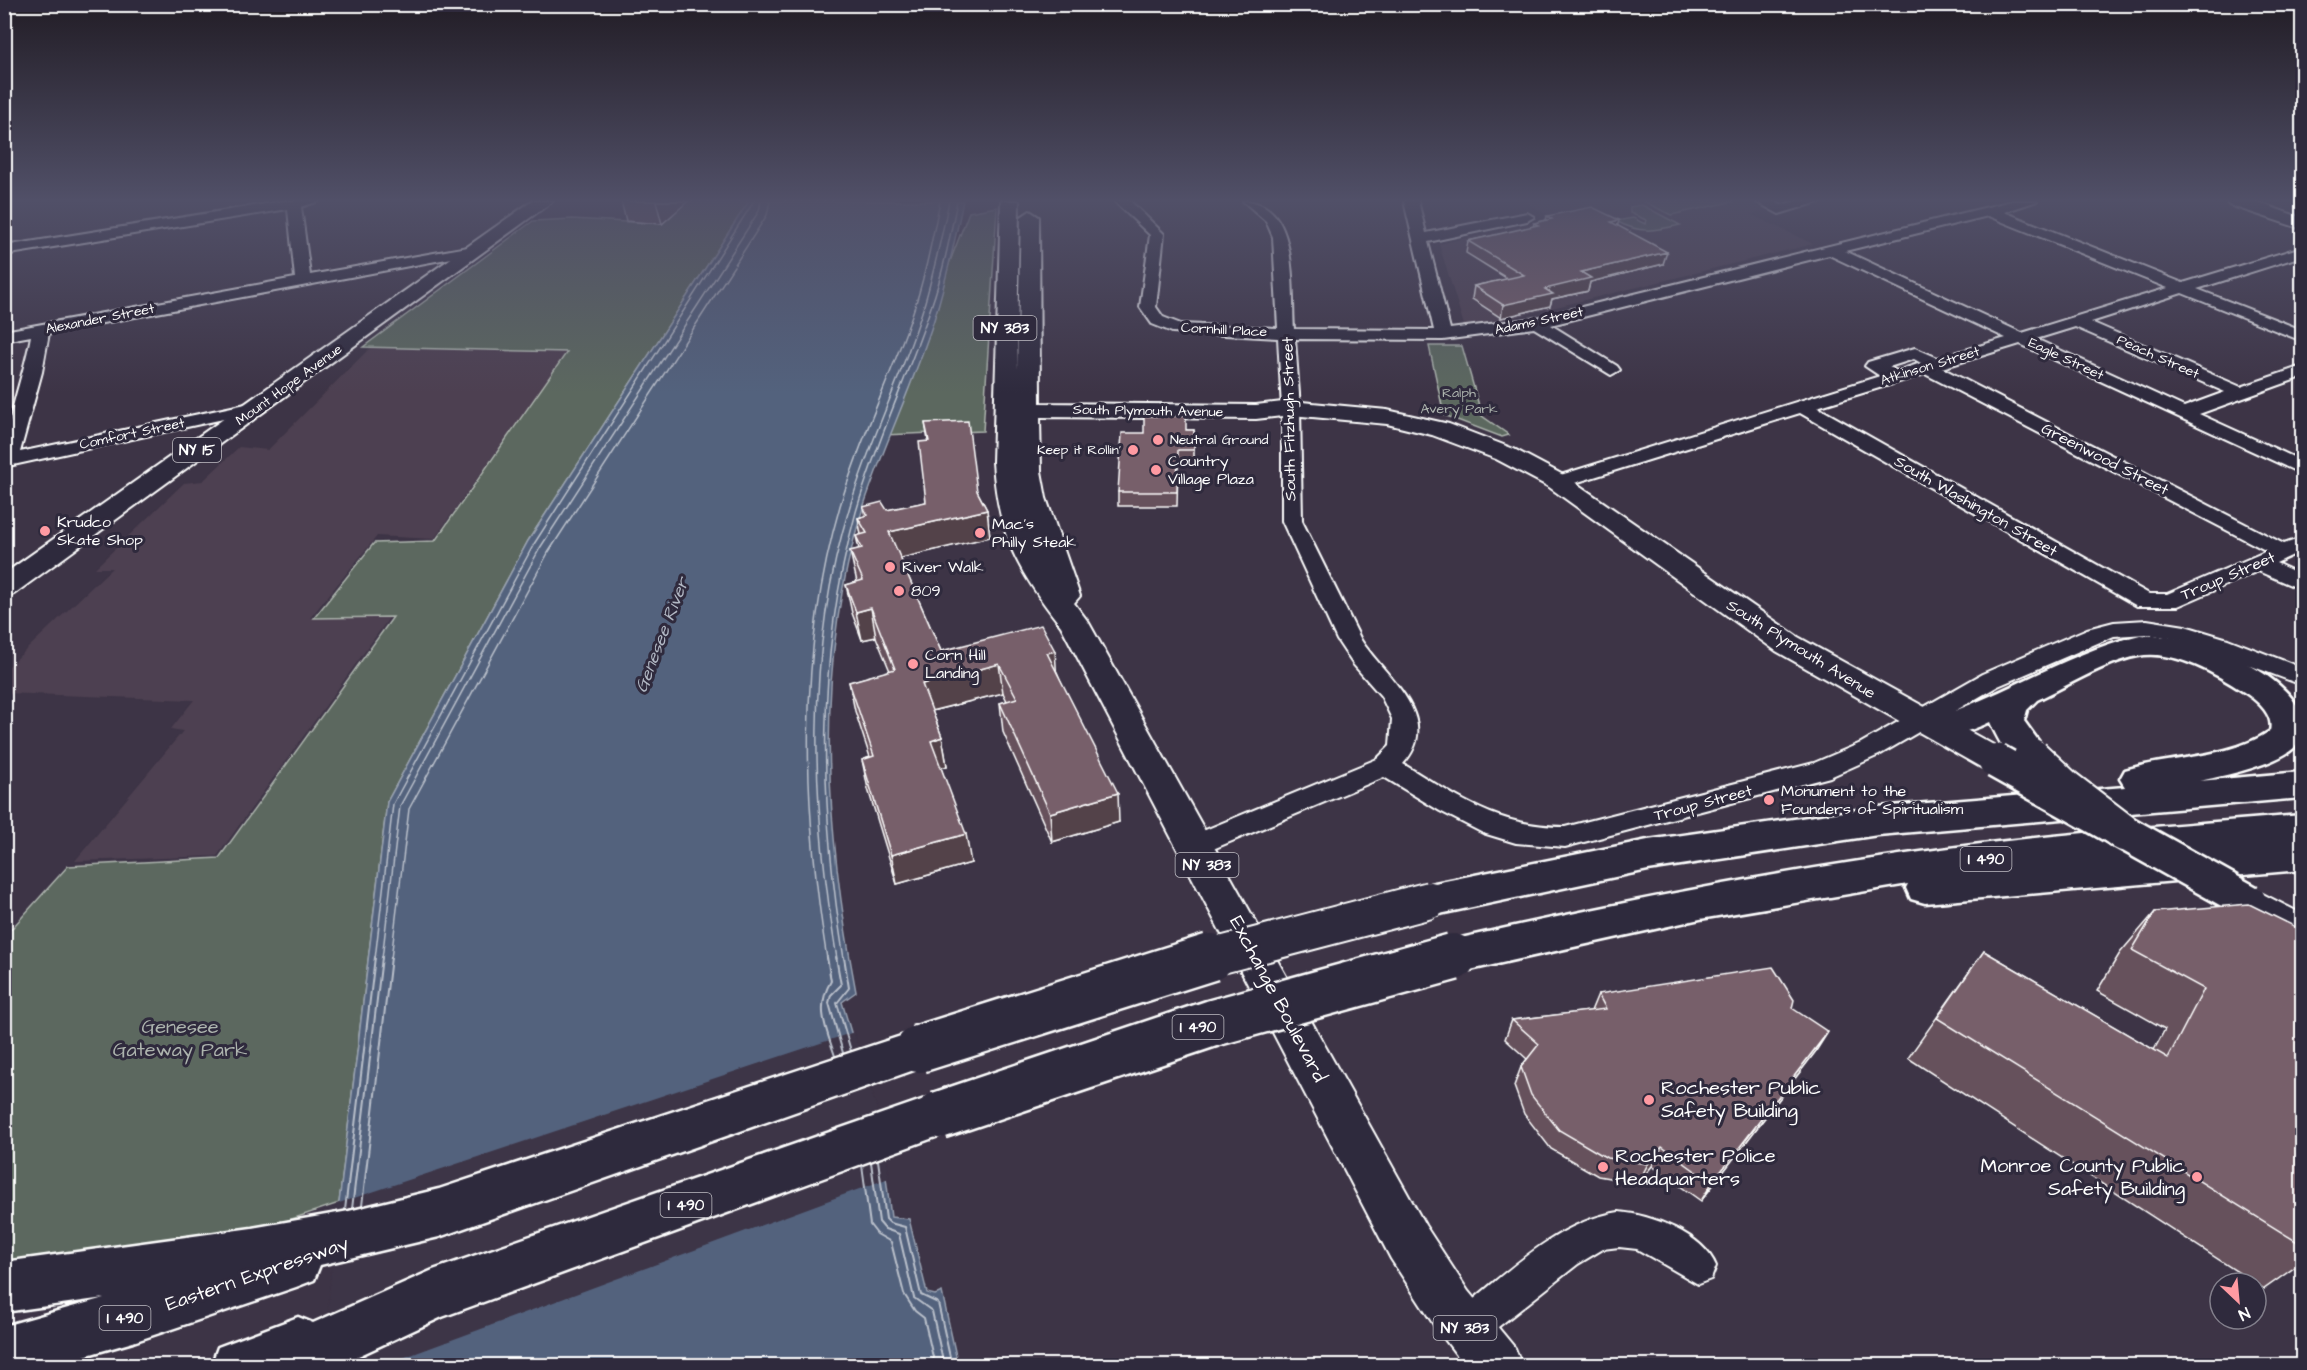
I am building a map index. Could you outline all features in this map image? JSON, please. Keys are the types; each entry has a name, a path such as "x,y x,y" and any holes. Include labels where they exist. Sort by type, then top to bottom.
{"highway":[{"path":"1917,817 2222,763 2276,746 2285,737 2288,726 2286,715 2278,703 2242,673 2204,656 2166,646 2126,647 2032,687 1961,722 1938,723 1920,719"},
{"path":"2032,687 2012,705 2007,721 2013,734 2032,758 2065,788 2124,833"},
{"name":"I 490","path":"439,1213 1063,1001 1271,939 1430,900 1648,855 1917,817 2302,785"},
{"name":"I 490","path":"237,1365 1074,1067 1256,1010 1461,955 1672,910 1828,881 1944,864 2302,829"},
{"path":"1672,910 2302,855"},
{"path":"4,1287 252,1253 359,1232 439,1213"},
{"name":"Eastern Expressway","path":"4,1352 134,1316 439,1213"},
{"path":"4,1279 106,1273"},
{"path":"277,1365 433,1295"}],"main road":[{"name":"Mount Hope Avenue","path":"4,588 456,265"},
{"name":"Exchange Boulevard","path":"1007,265 1005,312 1016,403 1030,488 1074,623 1196,845 1398,1225 1466,1329 1497,1365"},
{"name":"Exchange Boulevard","path":"1016,403 1026,265"},
{"name":"South Plymouth Avenue","path":"1016,403 1265,412 1291,408 1365,414 1440,429 1496,451 1558,482 1763,629 2302,932"}],"street":[{"path":"301,265 303,281"},
{"name":"Alexander Street","path":"4,336 391,265"},
{"name":"Cornhill Place","path":"1153,265 1148,307 1157,320 1181,328 1287,333"},
{"name":"South Fitzhugh Street","path":"1282,265 1291,408 1290,505 1292,521 1349,640 1361,659 1392,692 1404,719 1402,749 1386,766"},
{"path":"1426,265 1443,335"},
{"name":"Adams Street","path":"1287,333 1443,335 1490,332 1536,323 1770,265"},
{"name":"Eagle Street","path":"1862,265 2302,468"},
{"path":"2124,265 2302,336"},
{"name":"Atkinson Street","path":"1558,482 2256,265"},
{"name":"Peach Street","path":"2076,321 2241,393"},
{"path":"1536,323 1611,370"},
{"path":"6,461 33,372 41,330"},
{"name":"Greenwood Street","path":"1895,377 1874,366 1915,353 1931,366 2293,548"},
{"path":"2183,413 2302,371"},
{"name":"Comfort Street","path":"6,461 260,406"},
{"name":"South Washington Street","path":"1801,406 2133,596 2152,602"},
{"name":"Troup Street","path":"2152,602 2170,601 2293,548"},
{"path":"2258,563 2302,583"},
{"name":"Troup Street","path":"1386,766 1489,826 1536,838 1564,837 1809,775 1869,748 1978,686 2095,634 2134,627 2185,633 2220,644 2302,677"},
{"path":"1196,845 1386,766"},
{"path":"1466,1329 1576,1242 1605,1230 1633,1230 1650,1235 1664,1241 1698,1266"}],"shaded area":[{"path":"1445,265 1728,265 1491,323 1464,325"},
{"path":"370,348 568,350 434,539 377,536 310,618 389,618 217,856 75,861 183,731 171,729 194,700 5,693 5,670 112,568 95,568 184,483 203,481 239,447 268,450"}],"green space":[{"name":"Genesee Gateway Park","path":"474,265 707,265 528,541 387,802 339,1203 244,1235 5,1260 5,936 68,866 219,858 393,617 314,618 374,543 435,541 567,352 363,347"},
{"path":"949,265 993,265 983,431 883,435"},
{"name":"Ralph Avery Park","path":"1429,346 1462,346 1482,416 1509,435 1502,437 1444,415"}],"water":[{"name":"Genesee River","path":"707,265 949,265 934,320 917,368 870,487 846,570 836,630 829,751 837,872 856,992 842,1002 880,1130 891,1217 909,1219 927,1293 935,1295 942,1292 958,1365 327,1366 339,1203 387,802 528,541"}],"pier":[{"path":"854,1032 883,1130 889,1178 381,1366 324,1366 336,1204"}],"building":[{"path":"1507,265 1611,265 1581,272 1591,278 1545,289 1553,294 1503,305 1474,286 1524,275"},
{"name":"Country Village Plaza","path":"1144,416 1186,416 1186,430 1194,430 1194,450 1178,450 1177,492 1118,492 1122,433 1144,433"},
{"name":"Corn Hill Landing","path":"968,421 977,491 987,510 889,532 941,651 1041,625 1055,651 1047,653 1118,793 1050,813 1000,703 1017,698 999,664 922,684 942,737 931,741 966,834 891,855 862,760 874,756 849,682 895,669 871,608 856,612 846,585 863,580 850,551 862,548 856,536 867,533 858,518 868,515 863,507 882,502 887,510 926,502 919,442 929,441 925,423"},
{"path":"2249,904 2302,930 2302,1245 1937,1018 1984,951 2168,1058 2204,989 2132,950 2155,912"},
{"name":"Rochester Public Safety Building","path":"1773,967 1794,1000 1792,1008 1828,1032 1712,1183 1662,1147 1648,1164 1607,1158 1559,1130 1531,1095 1521,1067 1539,1044 1512,1020 1606,1009 1598,994"}],"place":[{"name":"Neutral Ground","path":"1158,440"},
{"name":"Keep it Rollin'","path":"1133,450"},
{"name":"Country Village Plaza","path":"1156,470"},
{"name":"Krudco Skate Shop","path":"45,531"},
{"name":"Mac's Philly Steak","path":"980,533"},
{"name":"River Walk","path":"890,567"},
{"name":"809","path":"899,591"},
{"name":"Corn Hill Landing","path":"913,664"},
{"name":"Monument to the Founders of Spiritualism","path":"1769,800"},
{"name":"Rochester Public Safety Building","path":"1649,1100"},
{"name":"Rochester Police Headquarters","path":"1603,1167"},
{"name":"Monroe County Public Safety Building","path":"2197,1177"}]}
